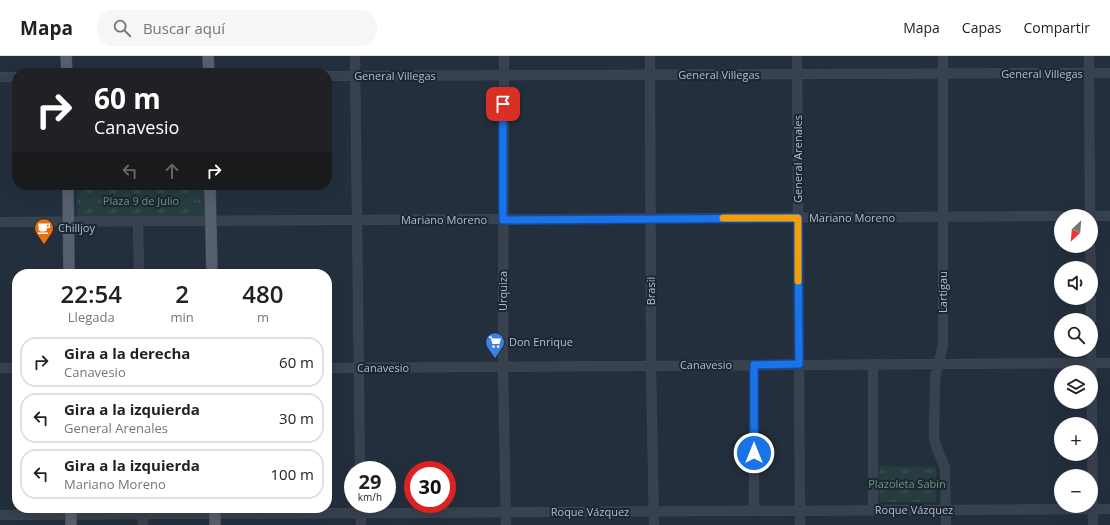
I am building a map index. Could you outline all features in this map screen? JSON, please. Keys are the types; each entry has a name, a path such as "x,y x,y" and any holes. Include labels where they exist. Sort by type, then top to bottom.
{"main road":[{"path":"66,56 67,68"},
{"path":"208,56 209,68"},
{"path":"68,190 68,269"},
{"path":"210,190 212,269"}],"street":[{"path":"355,56 360,461"},
{"name":"Urquiza","path":"504,56 503,367 506,525"},
{"name":"Brasil","path":"650,56 651,366 654,525"},
{"name":"General Arenales","path":"797,56 800,525"},
{"name":"Lartigau","path":"943,56 943,346 935,378 934,437 945,468 946,525"},
{"path":"1089,56 1089,209"},
{"name":"General Villegas","path":"332,76 1110,73"},
{"path":"0,77 12,77"},
{"name":"Mariano Moreno","path":"0,222 1054,216"},
{"path":"1098,216 1110,216"},
{"path":"138,222 139,269"},
{"path":"1091,357 1092,469"},
{"name":"Canavesio","path":"332,368 1110,363"},
{"path":"873,364 873,511"},
{"path":"754,365 754,511"},
{"path":"0,368 12,368"},
{"name":"Roque Vázquez","path":"396,510 505,512 654,512 1054,509"},
{"name":"Roque Vázquez","path":"1098,509 1110,509"},
{"name":"Roque Vázquez","path":"332,510 344,510"},
{"name":"Roque Vázquez","path":"0,515 71,516 114,513"},
{"path":"142,513 143,525"},
{"name":"Roque Vázquez","path":"171,513 215,516 278,513"},
{"path":"361,513 361,525"},
{"path":"1093,513 1094,525"}],"green space":[{"name":"Plaza 9 de Julio","path":"77,190 205,190 206,217 77,218"},
{"name":"Plazoleta Sabin","path":"879,466 936,467 936,502 879,502"}],"slow traffic":[{"path":"723,218 798,218 798,281"}],"place":[{"name":"Chilljoy","path":"44,245"},
{"name":"Don Enrique","path":"495,359"}],"route":[{"path":"503,104 503,220 798,218 799,364 754,365 754,453"}]}
